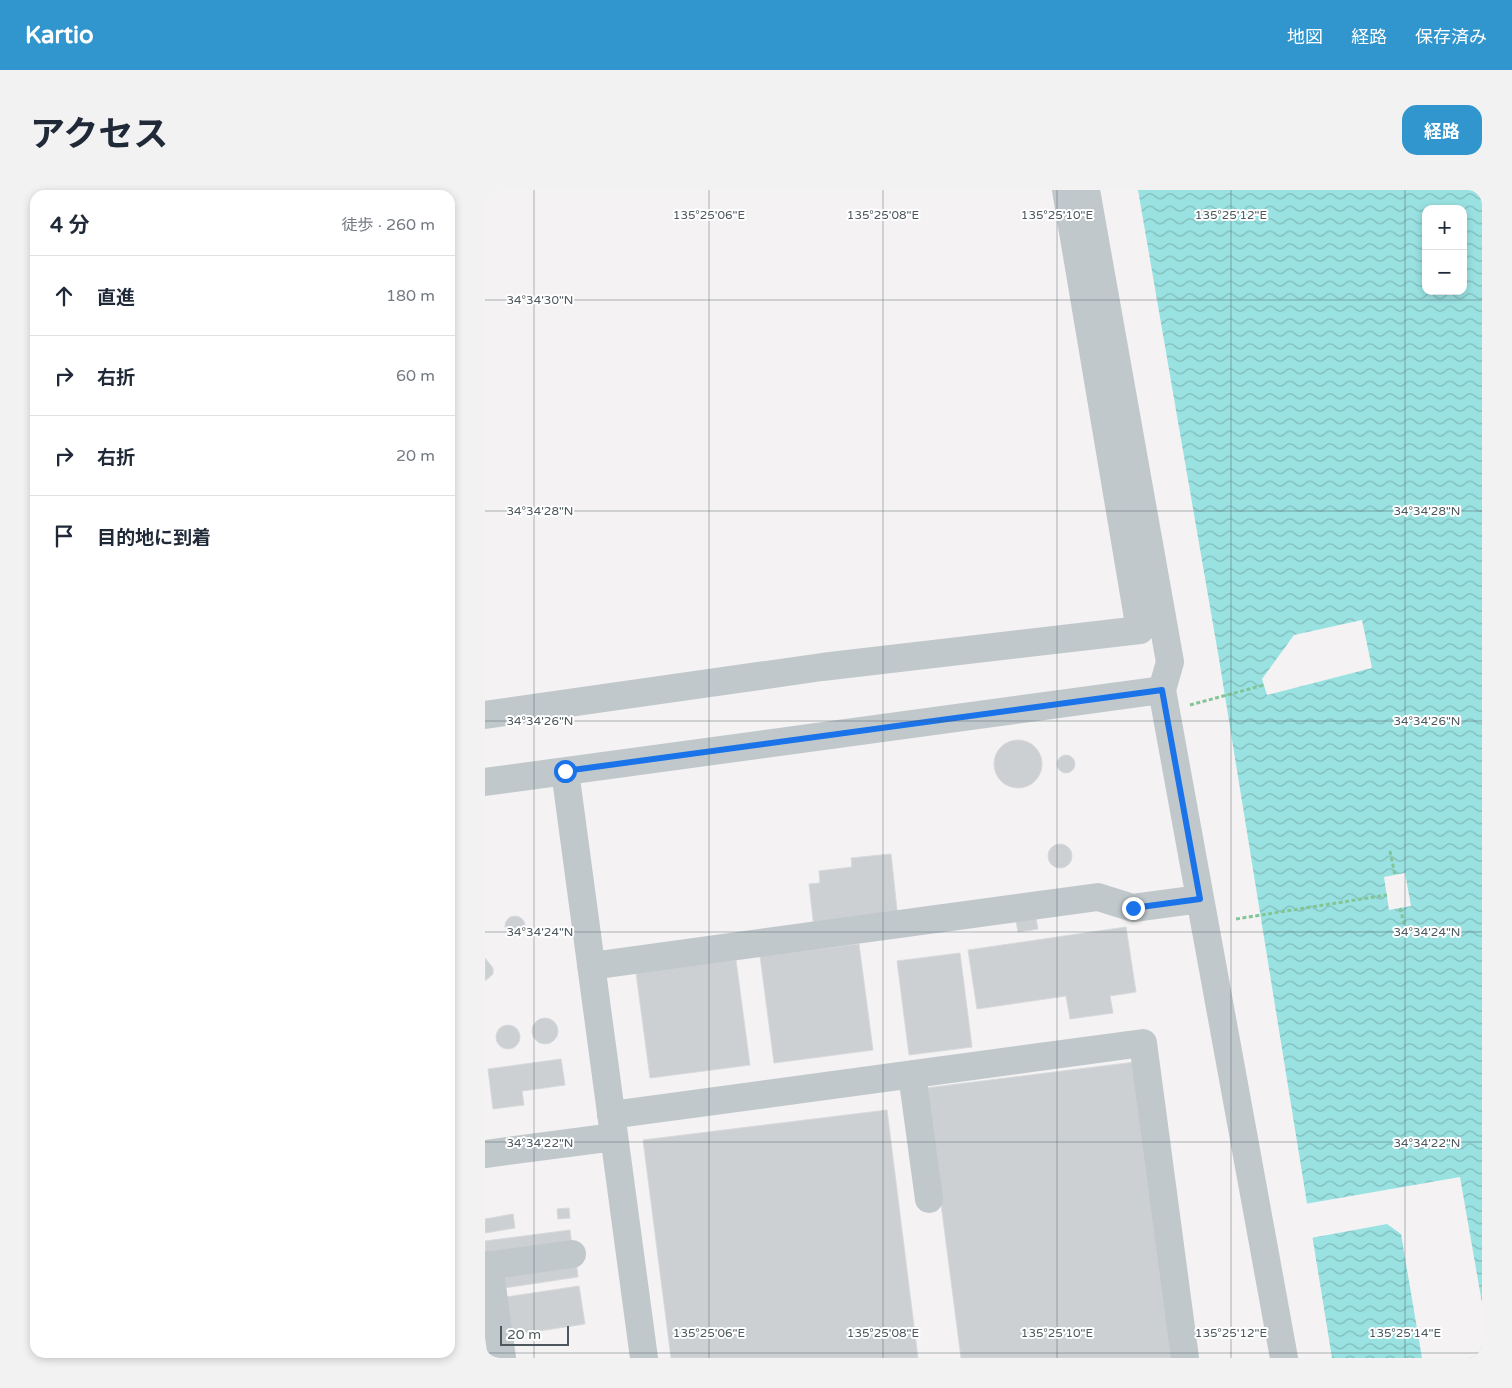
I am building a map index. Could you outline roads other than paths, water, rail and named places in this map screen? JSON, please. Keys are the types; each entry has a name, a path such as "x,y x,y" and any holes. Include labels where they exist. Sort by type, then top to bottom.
{"lane":[{"path":"485,715 822,666 1140,630 1066,190"},
{"path":"1085,190 1170,662 1162,690 1284,1358"},
{"path":"485,782 1162,690"},
{"path":"565,771 644,1358"},
{"path":"591,966 1098,897 1133,908 1200,899"},
{"path":"485,1154 613,1126 912,1074 1143,1043 1185,1358"},
{"path":"912,1074 929,1199"},
{"path":"502,1358 487,1266 572,1254"}],"water":[{"path":"1138,190 1482,190 1482,1358 1332,1358 1219,659"}]}
